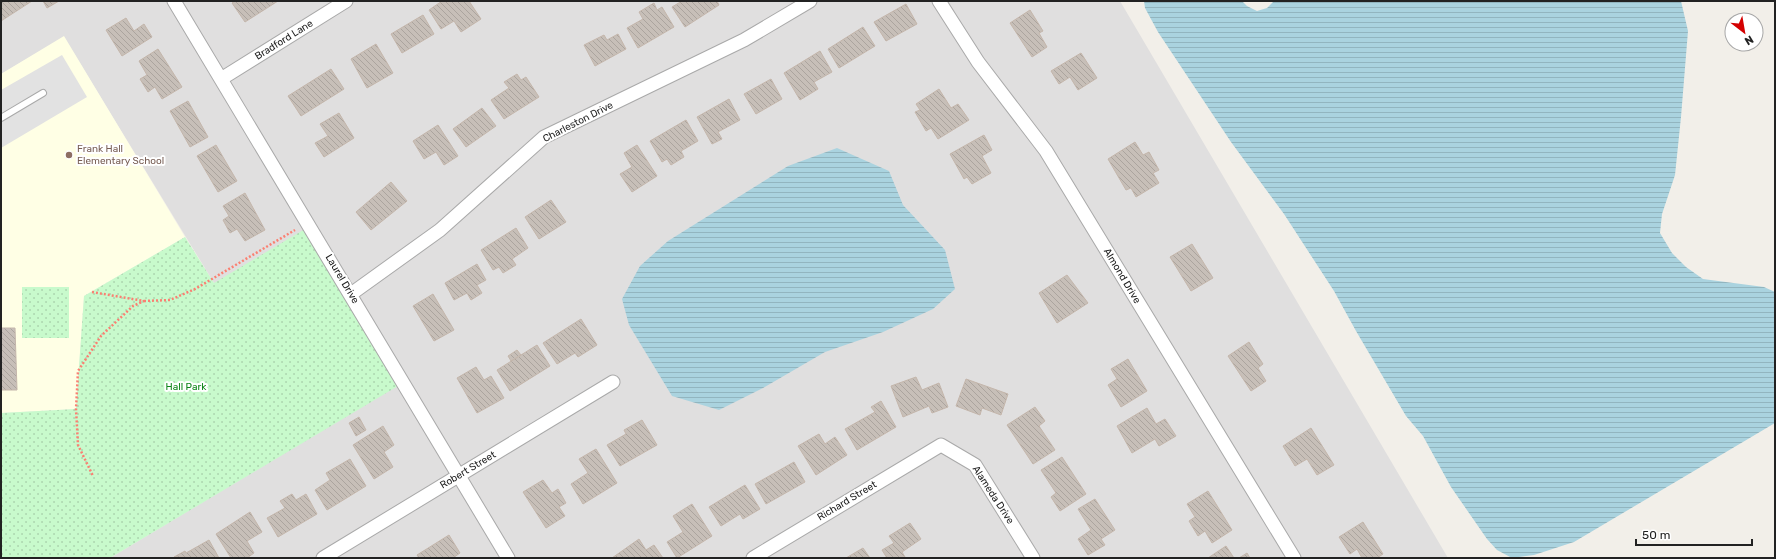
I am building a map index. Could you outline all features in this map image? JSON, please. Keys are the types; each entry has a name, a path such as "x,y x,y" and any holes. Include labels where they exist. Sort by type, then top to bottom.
{"street":[{"name":"Laurel Drive","path":"174,1 508,558"},
{"name":"Bradford Lane","path":"221,79 346,1"},
{"name":"Charleston Drive","path":"351,294 440,230 544,137 744,40 810,1"},
{"name":"Almond Drive","path":"939,1 978,62 1046,151 1294,558"},
{"name":"Robert Street","path":"323,558 613,382"},
{"name":"Richard Street","path":"753,558 941,445"},
{"name":"Alameda Drive","path":"941,445 975,465 1033,558"}],"lane":[{"path":"1,118 43,93"}],"path":[{"path":"92,292 144,301 170,300 195,289 295,230"},
{"path":"93,476 78,445 76,409 78,371 100,336 133,306 144,301"}],"shaded area":[{"path":"1,1 1120,1 1448,558 110,558 396,386 214,283 64,37 1,74"},
{"name":"Frank Hall Elementary School","path":"64,36 185,237 84,296 76,409 1,413 1,74"},
{"path":"62,55 87,97 1,148 1,90"}],"green space":[{"name":"Hall Park","path":"310,226 403,383 110,558 1,558 1,413 76,409 84,296 185,237 214,283"},
{"path":"22,287 69,287 69,338 22,338"}],"water":[{"path":"1144,1 1242,1 1247,6 1257,11 1267,8 1274,1 1681,1 1688,31 1681,117 1675,175 1662,214 1660,233 1672,253 1686,267 1703,279 1764,287 1775,292 1775,423 1574,542 1534,555 1512,558 1497,550 1487,539 1451,487 1423,436 1406,416 1334,291 1284,214 1231,142 1158,32 1145,8"},
{"path":"837,148 889,171 903,205 945,250 955,289 933,309 883,332 825,352 763,388 719,410 672,396 629,325 622,299 640,266 668,241 788,166"}],"building":[{"path":"1,1 32,1 1,21"},
{"path":"43,1 59,1 47,8"},
{"path":"235,1 278,1 245,22 232,3"},
{"path":"442,1 469,1 481,19 461,32 454,21 441,29 429,10"},
{"path":"682,1 717,1 719,5 685,27 672,7"},
{"path":"654,3 657,10 662,7 674,27 638,48 627,28 643,19 639,12"},
{"path":"906,4 917,24 886,41 874,22"},
{"path":"1030,10 1043,31 1039,33 1047,47 1032,57 1010,23"},
{"path":"423,15 434,34 402,53 391,34"},
{"path":"126,18 134,31 144,24 152,37 122,56 106,30"},
{"path":"863,27 875,46 839,68 828,49"},
{"path":"618,34 626,49 595,66 584,45 604,35 607,40"},
{"path":"376,44 393,73 367,88 351,59"},
{"path":"158,49 182,87 162,99 155,87 148,92 140,79 147,75 139,61"},
{"path":"820,51 832,72 814,82 818,89 800,100 784,73"},
{"path":"1081,53 1097,78 1078,90 1070,77 1059,84 1051,71"},
{"path":"331,69 344,89 301,116 288,96"},
{"path":"517,74 521,80 526,77 539,97 504,119 491,100 509,88 504,82"},
{"path":"771,79 782,99 756,114 744,94"},
{"path":"939,89 951,108 958,104 969,120 938,139 931,128 926,131 915,112 920,110 916,104"},
{"path":"729,99 740,120 718,132 722,139 712,144 697,117"},
{"path":"188,101 208,137 190,147 170,111"},
{"path":"482,108 496,126 466,147 453,129"},
{"path":"339,113 354,138 324,157 315,143 328,136 320,124"},
{"path":"686,120 698,141 681,151 684,157 671,165 667,159 662,162 650,141"},
{"path":"438,125 458,156 444,165 436,152 424,159 413,141"},
{"path":"984,135 992,150 982,156 991,173 972,184 967,177 964,179 950,154"},
{"path":"1135,142 1143,155 1149,152 1159,170 1153,173 1159,183 1136,197 1131,188 1126,190 1108,159"},
{"path":"216,145 237,181 218,192 197,156"},
{"path":"637,145 657,176 632,192 620,174 632,167 624,153"},
{"path":"391,182 407,201 371,230 356,212"},
{"path":"245,193 265,230 245,241 237,229 230,233 223,220 229,216 223,206"},
{"path":"551,200 566,222 539,239 525,217"},
{"path":"516,228 528,248 512,259 516,265 503,273 499,267 493,270 481,250"},
{"path":"1192,244 1213,278 1191,291 1170,257"},
{"path":"477,264 486,280 477,285 482,293 471,300 467,293 454,300 445,283"},
{"path":"1067,275 1088,303 1057,323 1039,293"},
{"path":"433,294 454,330 434,341 413,306"},
{"path":"581,319 597,345 578,357 575,353 557,364 543,343"},
{"path":"1,328 15,328 17,390 1,390"},
{"path":"1249,342 1263,364 1258,368 1266,381 1251,391 1228,356"},
{"path":"537,345 550,366 510,391 497,370"},
{"path":"517,350 521,355 511,361 508,356"},
{"path":"1128,359 1147,391 1121,407 1108,385 1117,379 1111,369"},
{"path":"476,367 484,380 491,376 504,398 477,413 457,378"},
{"path":"916,377 922,390 939,383 948,407 932,413 929,406 903,417 891,386"},
{"path":"966,379 1008,394 1001,415 982,408 980,415 956,406"},
{"path":"881,401 896,427 857,450 845,429 875,412 871,407"},
{"path":"1035,407 1045,421 1039,426 1055,450 1033,464 1007,425"},
{"path":"1147,408 1156,424 1165,419 1176,436 1159,446 1155,439 1132,453 1117,426"},
{"path":"359,417 366,430 356,436 349,423"},
{"path":"642,420 657,445 620,466 607,445 626,434 624,430"},
{"path":"383,426 394,445 384,452 393,467 374,479 353,445"},
{"path":"1311,428 1334,465 1317,475 1307,459 1295,466 1283,446"},
{"path":"819,434 825,444 835,437 847,455 816,475 798,446"},
{"path":"596,449 617,483 583,504 571,484 588,473 579,459"},
{"path":"1062,457 1086,494 1060,511 1051,497 1056,493 1041,470"},
{"path":"350,459 366,486 327,510 315,490 330,480 326,473"},
{"path":"794,462 805,482 766,504 755,484"},
{"path":"543,480 552,493 558,489 566,503 559,507 565,516 546,528 523,492"},
{"path":"745,485 760,509 743,519 740,514 721,526 709,507"},
{"path":"1208,491 1232,530 1212,543 1205,531 1198,536 1189,521 1195,517 1187,504"},
{"path":"292,494 296,500 306,494 317,514 278,537 267,518 285,508 280,501"},
{"path":"1095,499 1115,530 1101,539 1105,545 1088,555 1078,539 1091,530 1078,509"},
{"path":"692,504 712,536 677,558 667,542 683,532 673,516"},
{"path":"250,512 262,532 247,541 254,553 247,558 231,558 216,534"},
{"path":"1363,522 1383,554 1377,558 1362,558 1357,549 1350,554 1339,537"},
{"path":"910,523 921,539 902,552 905,557 887,558 882,550 894,543 889,536"},
{"path":"449,535 460,553 453,558 419,558 417,555"},
{"path":"639,539 646,550 654,545 663,558 612,558"},
{"path":"209,540 219,558 174,557 185,551 186,553"},
{"path":"1226,546 1234,558 1208,558"},
{"path":"863,548 870,558 846,558"},
{"path":"1247,553 1250,558 1239,558"}],"place":[{"name":"Frank Hall Elementary School","path":"69,155"}]}
